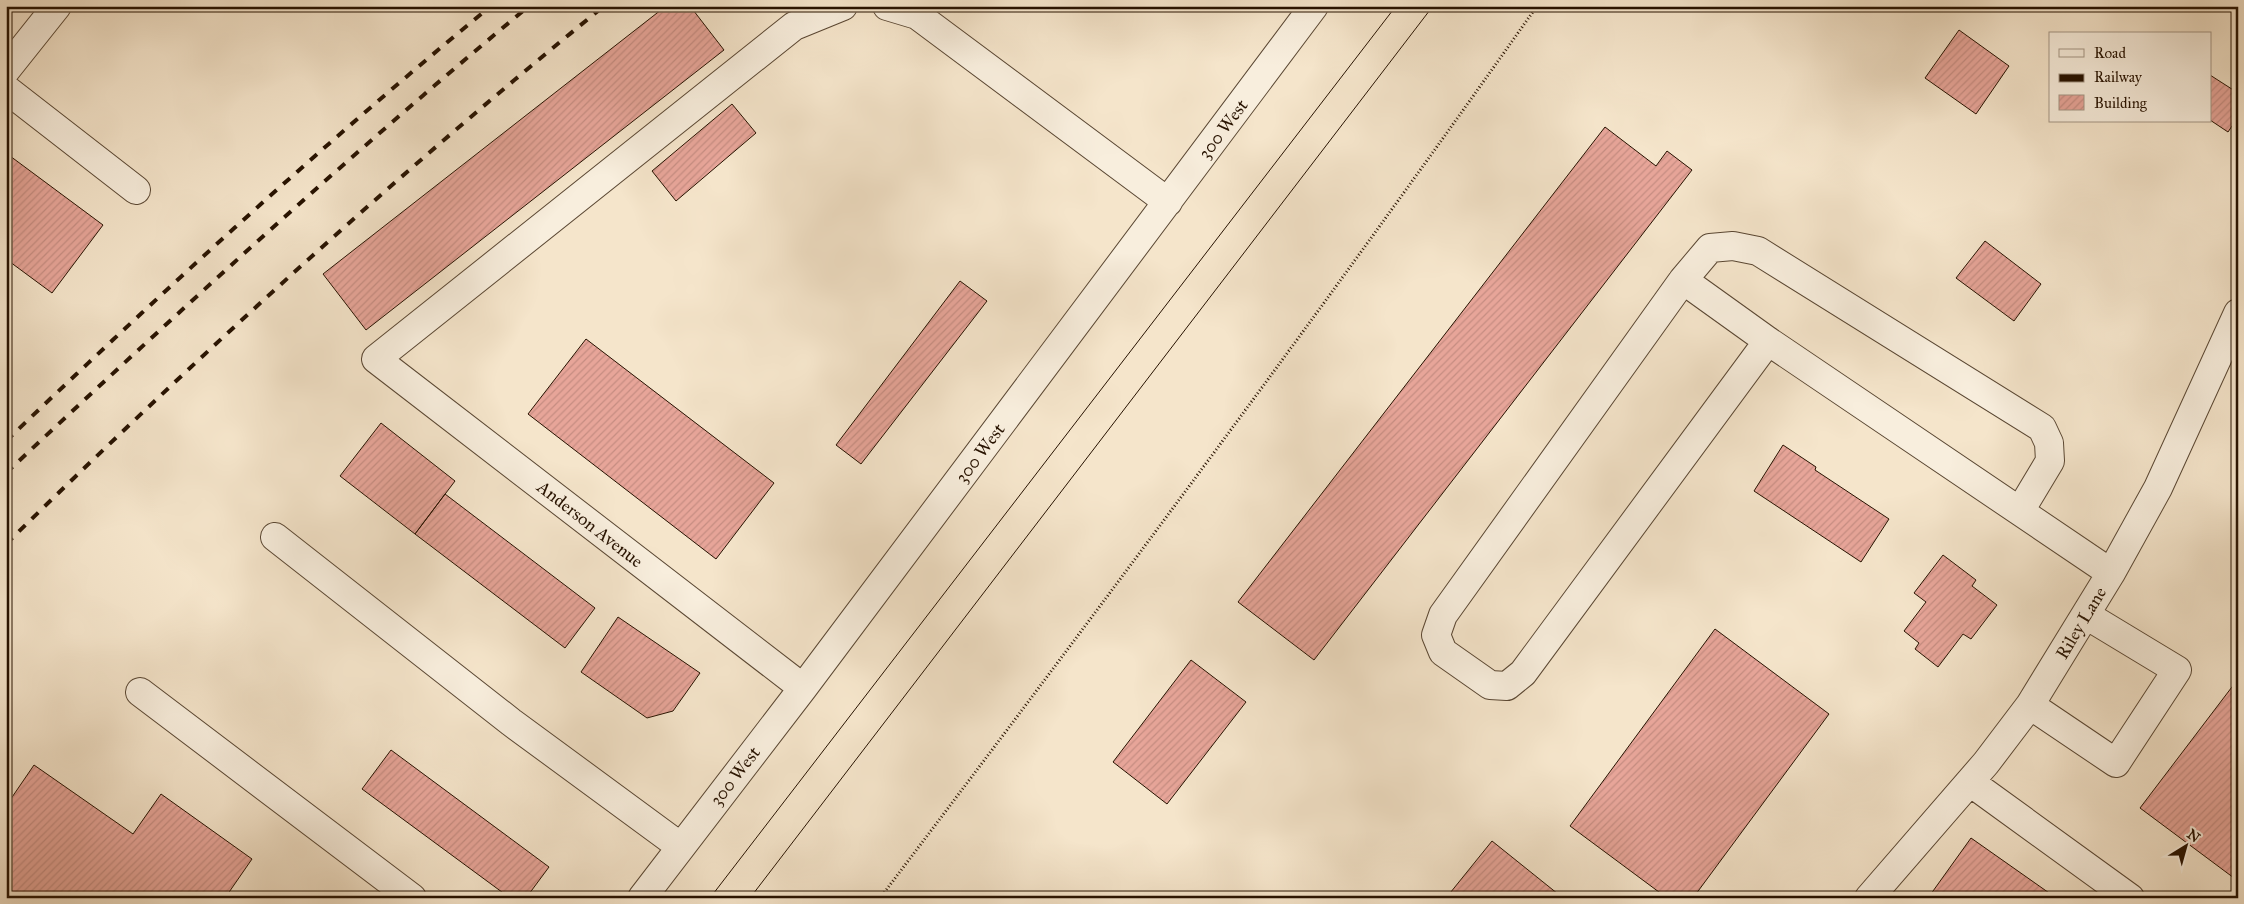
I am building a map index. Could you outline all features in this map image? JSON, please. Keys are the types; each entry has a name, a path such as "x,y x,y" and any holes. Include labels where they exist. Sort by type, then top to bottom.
{"street":[{"path":"6,70 57,6"},
{"name":"Anderson Avenue","path":"803,688 376,359 794,26 844,6"},
{"path":"887,6 918,14 1168,202"},
{"name":"300 West","path":"642,898 803,688 1314,6"},
{"path":"6,89 136,190"},
{"path":"1768,341 1522,673 1507,686 1490,685 1443,652 1436,635 1443,615 1683,280 1710,248 1733,246 1758,251 2042,428 2048,443 2050,461 2020,511"},
{"path":"1683,280 1768,341 2111,574"},
{"name":"Riley Lane","path":"1869,898 1970,782 2030,705 2111,574 2158,488 2238,313"},
{"path":"275,537 512,722 681,847"},
{"path":"2030,705 2116,762 2177,670 2086,615"},
{"path":"140,692 412,898"},
{"path":"1970,782 2130,898"}],"path":[{"path":"880,898 1391,214 1537,6"}],"building":[{"path":"666,6 690,6 724,50 366,330 323,274"},
{"path":"1959,30 2009,66 1976,114 1925,78"},
{"path":"2212,76 2238,93 2238,117 2228,132 2212,121"},
{"path":"732,104 756,133 676,201 652,171"},
{"path":"1605,127 1656,166 1667,151 1692,170 1314,660 1238,602"},
{"path":"6,153 103,225 52,293 6,259"},
{"path":"1985,241 2041,284 2014,321 1956,278"},
{"path":"960,281 987,301 861,464 836,445"},
{"path":"586,339 774,483 716,559 528,414"},
{"path":"381,423 455,481 415,534 340,476"},
{"path":"1783,445 1816,467 1815,470 1889,519 1861,562 1754,491"},
{"path":"445,494 595,608 565,648 415,534"},
{"path":"1943,555 1976,580 1972,586 1997,605 1971,639 1963,634 1938,667 1915,649 1919,643 1904,631 1926,602 1914,593"},
{"path":"618,617 700,673 673,711 647,718 581,672"},
{"path":"1715,629 1829,714 1693,898 1667,898 1570,826"},
{"path":"1191,660 1246,702 1167,804 1113,762"},
{"path":"2238,679 2238,881 2140,808"},
{"path":"391,750 549,867 526,898 510,898 362,789"},
{"path":"34,765 133,834 161,794 252,859 225,898 6,898 6,806"},
{"path":"1971,838 2052,895 2050,898 1928,898"},
{"path":"1492,841 1563,898 1446,898"}],"tram line":[{"path":"710,898 1396,6"},
{"path":"750,898 1433,6"}],"railway":[{"path":"6,441 244,219 366,111 491,6"},
{"path":"6,473 264,235 395,119 529,6"},
{"path":"6,544 151,404 299,268 450,135 604,6"}]}
